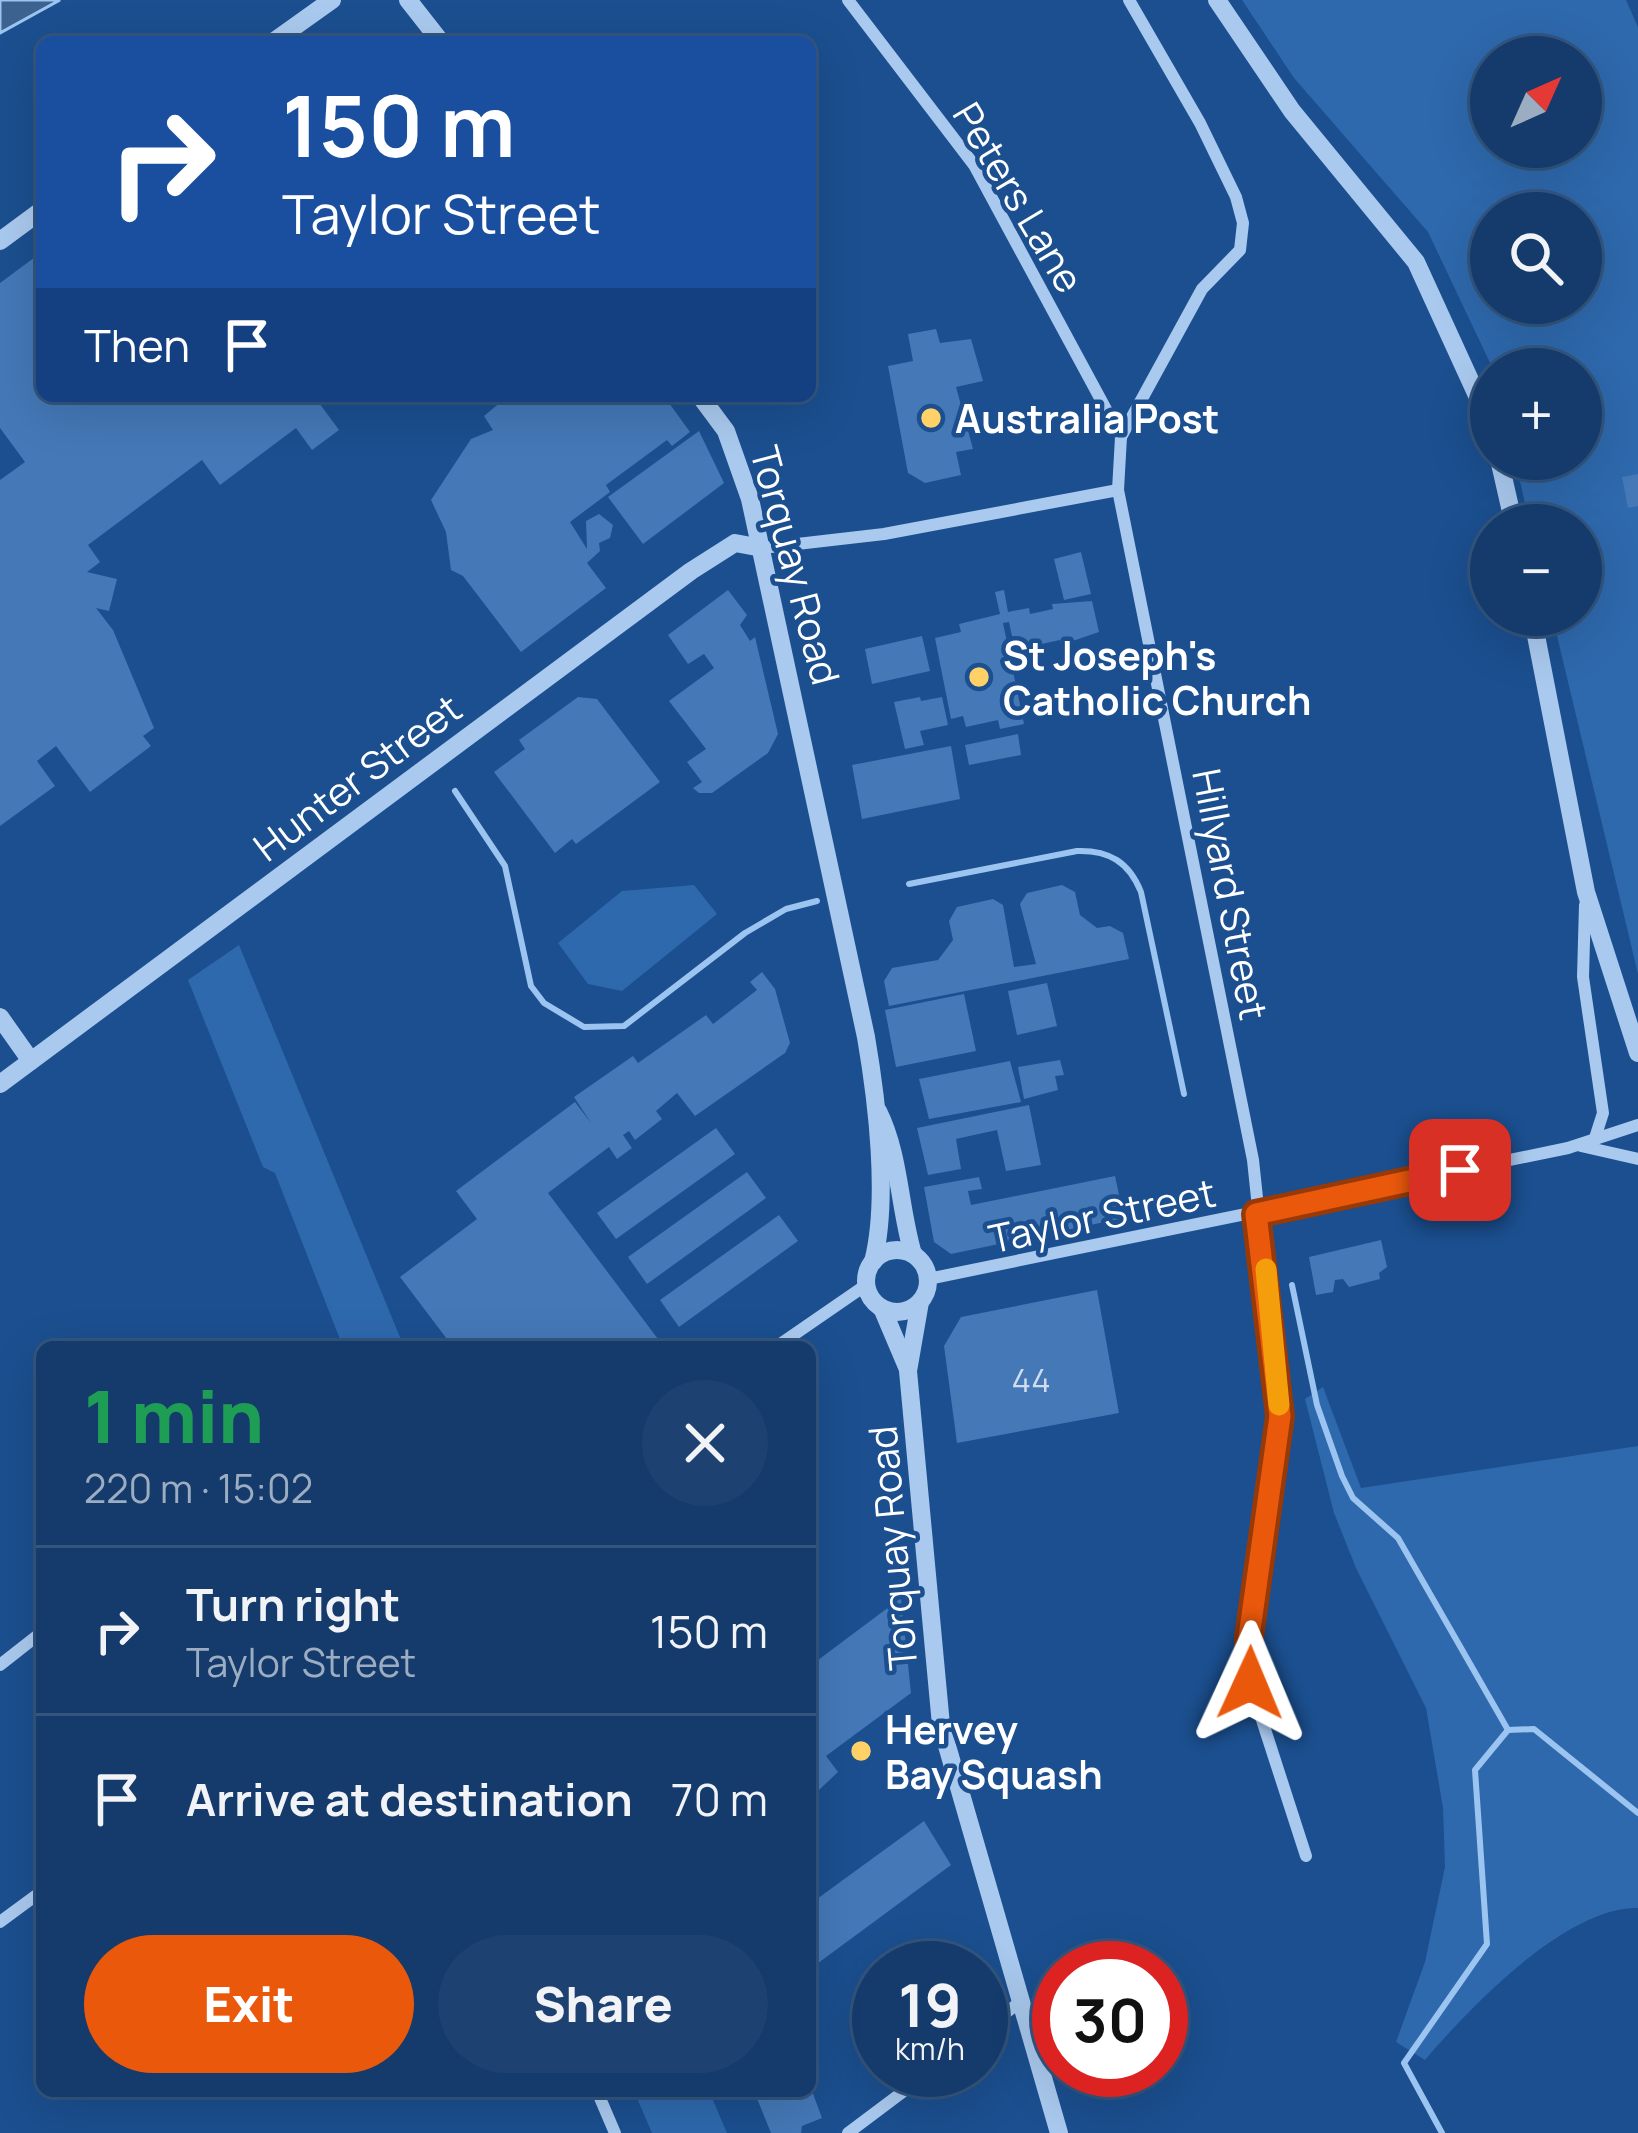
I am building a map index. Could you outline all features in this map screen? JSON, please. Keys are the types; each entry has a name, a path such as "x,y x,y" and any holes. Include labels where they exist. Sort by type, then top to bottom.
{"street":[{"path":"281,36 332,0"},
{"path":"408,0 435,36"},
{"name":"Peters Lane","path":"848,0 974,165 1120,437"},
{"name":"Hillyard Street","path":"1129,0 1200,123 1236,196 1243,224 1240,250 1202,289 1120,437 1118,490 1253,1156 1280,1416 1249,1637 1250,1683 1306,1856"},
{"path":"1217,0 1292,111 1416,262 1470,380"},
{"path":"0,241 36,214"},
{"name":"Torquay Road","path":"704,402 740,461 762,548 878,1111 879,1226 872,1262"},
{"path":"762,548 884,534 1118,490"},
{"name":"Hunter Street","path":"0,1084 691,571 735,543 762,548"},
{"path":"1536,636 1586,892 1638,1053"},
{"path":"1586,892 1581,961 1603,1112 1594,1141"},
{"path":"0,1017 31,1061"},
{"name":"Torquay Road","path":"878,1111 892,1139 913,1254"},
{"name":"Taylor Street","path":"928,1279 1578,1145 1638,1125"},
{"path":"1578,1145 1638,1159"},
{"path":"785,1341 866,1285 872,1262 895,1250 913,1254 928,1279 920,1302 902,1312 881,1308 866,1285"},
{"name":"Torquay Road","path":"920,1302 908,1371 941,1725 1059,2133"},
{"name":"Torquay Road","path":"881,1308 908,1371"},
{"path":"0,1664 36,1637"},
{"path":"0,1922 36,1895"},
{"path":"1008,2011 1020,2002"},
{"path":"600,2097 615,2133"},
{"path":"848,2133 896,2097"}],"shaded area":[{"path":"0,0 60,0 0,33"},
{"path":"1242,0 1626,0 1638,27 1638,974 1557,636 1602,636 1602,504 1525,504 1520,480 1602,480 1602,348 1483,348 1472,324 1602,324 1602,192 1470,192 1470,321 1428,232 1294,78"},
{"path":"694,885 717,914 622,991 588,984 558,943 622,891"},
{"path":"239,945 402,1341 341,1341 275,1173 263,1167 188,980"},
{"path":"1323,1387 1361,1488 1638,1446 1638,1908 1610,1912 1551,1941 1494,1988 1425,2060 1396,2042 1425,1962 1445,1867 1443,1808 1426,1708 1334,1513 1305,1399"},
{"path":"637,2097 712,2097 727,2133 652,2133"}],"building":[{"path":"36,256 36,402 318,402 339,430 312,450 296,428 220,485 202,460 88,545 100,562 87,572 117,579 109,611 96,608 113,630 154,728 143,736 151,746 90,792 56,746 37,761 55,786 0,826 0,480 25,462 0,428 0,283"},
{"name":"Australia Post","path":"936,329 940,343 971,339 983,381 956,387 973,449 956,452 961,475 925,483 908,473 888,366 913,361 908,334"},
{"path":"501,402 668,402 690,432 672,446 667,440 606,485 610,492 570,522 587,549 586,521 599,514 613,525 610,538 599,543 600,551 587,563 606,588 521,652 463,576 451,570 446,532 431,500 471,439 493,430 484,416"},
{"path":"699,431 724,483 643,544 608,497"},
{"path":"1638,474 1638,506 1628,508 1622,477"},
{"path":"1081,552 1091,594 1064,600 1054,559"},
{"path":"728,590 747,615 740,625 750,641 755,637 778,734 768,753 712,793 699,793 693,788 702,782 687,762 706,749 669,701 714,668 704,654 688,664 668,635"},
{"name":"St Joseph's Catholic Church","path":"1004,590 1008,612 1029,608 1030,614 1053,609 1052,604 1092,601 1099,632 1061,645 1060,640 1037,645 1038,651 1016,655 1009,622 1003,623 1024,724 1000,729 998,720 966,727 963,716 951,719 935,638 961,632 959,624 1000,614 995,592"},
{"path":"922,636 930,671 872,684 865,649"},
{"path":"578,697 597,699 660,782 576,844 572,839 555,853 494,772 525,749 519,740"},
{"path":"920,697 921,701 942,697 948,725 920,731 924,745 905,749 894,702"},
{"path":"1018,734 1021,755 969,765 965,745"},
{"path":"951,746 960,799 862,819 852,765"},
{"path":"1062,885 1075,892 1080,915 1097,928 1110,926 1123,933 1129,959 889,1006 884,981 892,968 938,960 953,940 949,921 957,907 993,899 1003,905 1014,967 1036,964 1020,904 1027,893"},
{"path":"762,972 775,989 790,1043 785,1053 695,1116 677,1093 656,1111 662,1119 635,1140 629,1131 623,1135 632,1148 617,1159 609,1147 548,1193 659,1341 448,1341 400,1277 477,1219 456,1191 575,1102 591,1123 574,1097 633,1056 638,1063 706,1015 713,1024 757,990 750,982"},
{"path":"1047,983 1057,1026 1017,1035 1008,991"},
{"path":"964,994 976,1051 896,1067 885,1010"},
{"path":"1060,1060 1064,1075 1055,1076 1058,1090 1024,1099 1018,1067"},
{"path":"1010,1061 1021,1102 929,1119 919,1079"},
{"path":"1029,1105 1041,1165 1006,1171 997,1130 956,1139 961,1169 928,1175 917,1128"},
{"path":"716,1128 735,1154 616,1239 597,1213"},
{"path":"747,1172 766,1198 647,1284 628,1257"},
{"path":"1115,1176 1124,1218 951,1254 934,1242 924,1187 979,1177 982,1189 968,1191 971,1205"},
{"path":"779,1215 798,1241 679,1327 660,1300"},
{"path":"1381,1240 1387,1267 1379,1273 1380,1279 1349,1287 1343,1279 1335,1280 1333,1292 1316,1295 1309,1257"},
{"path":"1097,1290 1119,1413 957,1443 944,1346 961,1317"},
{"path":"901,1598 911,1693 826,1756 838,1772 819,1790 816,1790 816,1662"},
{"path":"924,1821 951,1865 816,1965 816,1900"},
{"path":"756,2097 814,2097 822,2118 802,2126 801,2133 771,2133"}],"waterway":[{"path":"455,791 505,866 531,986 544,1003 584,1027 624,1026 745,933 786,909 817,901"},
{"path":"909,884 1077,851 1116,860 1141,892 1184,1094"},
{"path":"1292,1285 1317,1405 1342,1476 1353,1498 1398,1538 1508,1730"},
{"path":"1442,2133 1404,2063 1487,1944 1475,1770 1508,1730 1534,1729 1638,1813"}],"slow traffic":[{"path":"1266,1269 1279,1405"}],"place":[{"name":"Australia Post","path":"931,418"},
{"name":"St Joseph's Catholic Church","path":"979,677"},
{"name":"Hervey Bay Squash","path":"861,1751"}],"route":[{"path":"1250,1683 1249,1637 1272,1504 1280,1416 1268,1282 1256,1214 1460,1170"}]}
